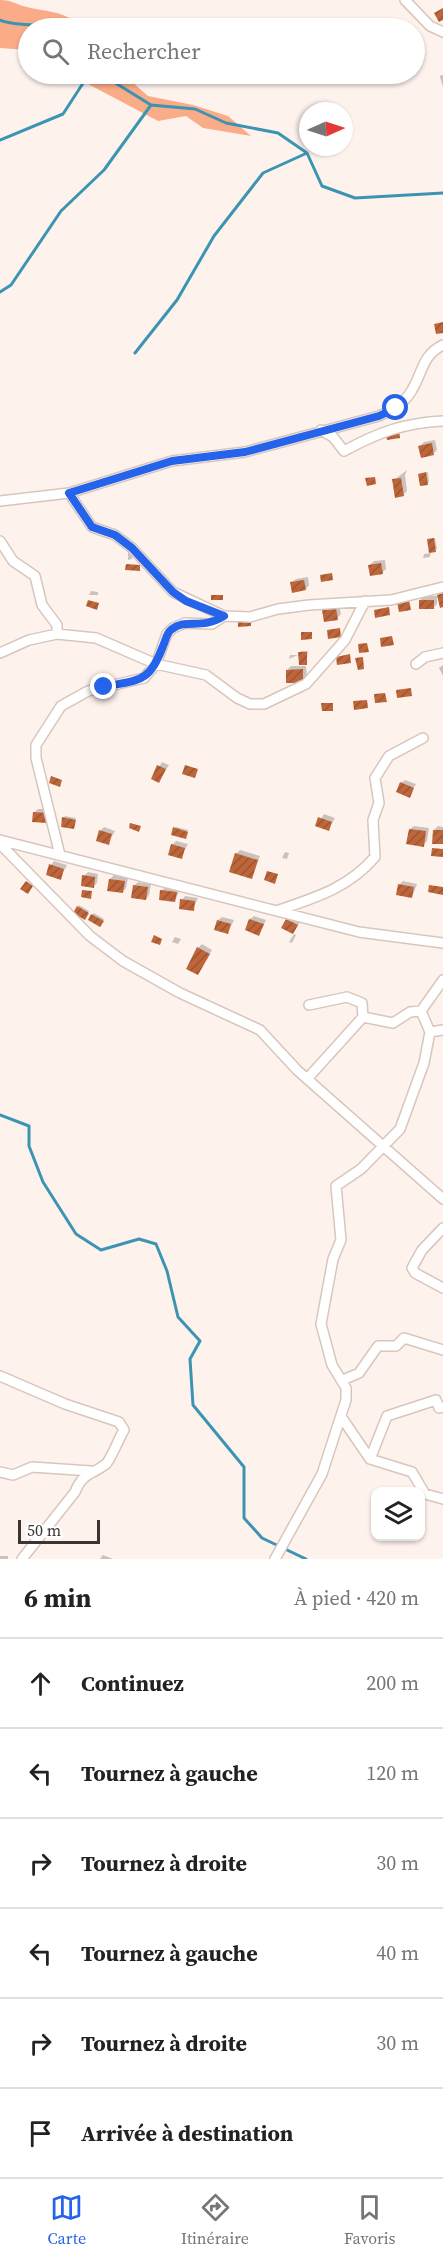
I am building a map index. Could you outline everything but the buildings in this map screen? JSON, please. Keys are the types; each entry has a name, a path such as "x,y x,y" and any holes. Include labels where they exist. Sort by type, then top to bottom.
{"street":[{"path":"405,0 422,18"},
{"path":"425,21 443,32"},
{"path":"0,501 69,493 172,461 245,452 361,421 396,408 412,391 425,358 443,345"},
{"path":"321,430 333,437 344,451 378,433 415,423 443,421"},
{"path":"69,493 92,527 115,535 132,548 173,592 186,601 224,616 250,617 278,609 391,600 443,587"},
{"path":"0,541 13,561 35,576 42,605 57,625 57,634"},
{"path":"0,653 29,640 57,634 96,638 156,664 206,675 237,698 250,704 264,704 306,684 345,640 364,601"},
{"path":"60,855 39,773 36,745 61,706 88,691 144,678 156,664 167,634 173,628 185,623 212,624 224,616"},
{"path":"416,664 424,657 443,653"},
{"path":"279,910 325,895 359,875 375,857 373,820 379,803 375,778 389,756 423,738"},
{"path":"0,842 60,855 359,932 443,943"},
{"path":"0,842 90,936 123,961 180,993 248,1022 260,1030 307,1078 443,1199"},
{"path":"363,1017 393,1023 410,1012 421,1011 443,980"},
{"path":"307,1078 363,1017 362,1004 347,996 309,1005"},
{"path":"275,1559 297,1523 303,1504 321,1474 342,1418 346,1400 343,1380 332,1365 321,1324 333,1259 341,1240 336,1186 356,1174 385,1147 400,1129 415,1091 430,1032 421,1011"},
{"path":"430,1032 443,1030"},
{"path":"443,1228 422,1250 412,1268 415,1273 443,1288"},
{"path":"343,1380 359,1373 378,1346 396,1346 404,1338 443,1350"},
{"path":"0,1376 123,1425 124,1430 106,1464 91,1471 79,1481 75,1492 22,1559"},
{"path":"370,1459 387,1416 436,1400 439,1408 443,1407"},
{"path":"342,1418 370,1459 412,1472 425,1494 443,1499"},
{"path":"0,1472 20,1474 32,1467 91,1471"}],"shaded area":[{"path":"0,0 55,12 69,18 18,18 18,49 0,48"},
{"path":"134,84 148,96 193,105 228,116 251,136 203,128 186,116 158,121 90,85"}],"waterway":[{"path":"0,20 18,24"},
{"path":"0,140 63,114 82,84"},
{"path":"117,84 151,105 195,109 226,123 278,133 307,153 322,186 355,198 443,193"},
{"path":"0,292 11,285 61,211 104,170 151,105"},
{"path":"135,353 177,300 214,236 263,173 300,156"},
{"path":"0,1115 29,1126 29,1146 43,1182 76,1234 101,1250 139,1239 156,1244 167,1271 178,1317 200,1341 190,1359 193,1405 244,1467 244,1518 262,1538 306,1559"}],"route":[{"path":"104,687 132,683 144,678 152,671 167,634 173,628 185,623 212,624 224,616 186,601 173,592 132,548 115,535 98,531 92,527 80,505 69,493 172,461 245,452 379,416 396,408"}]}
